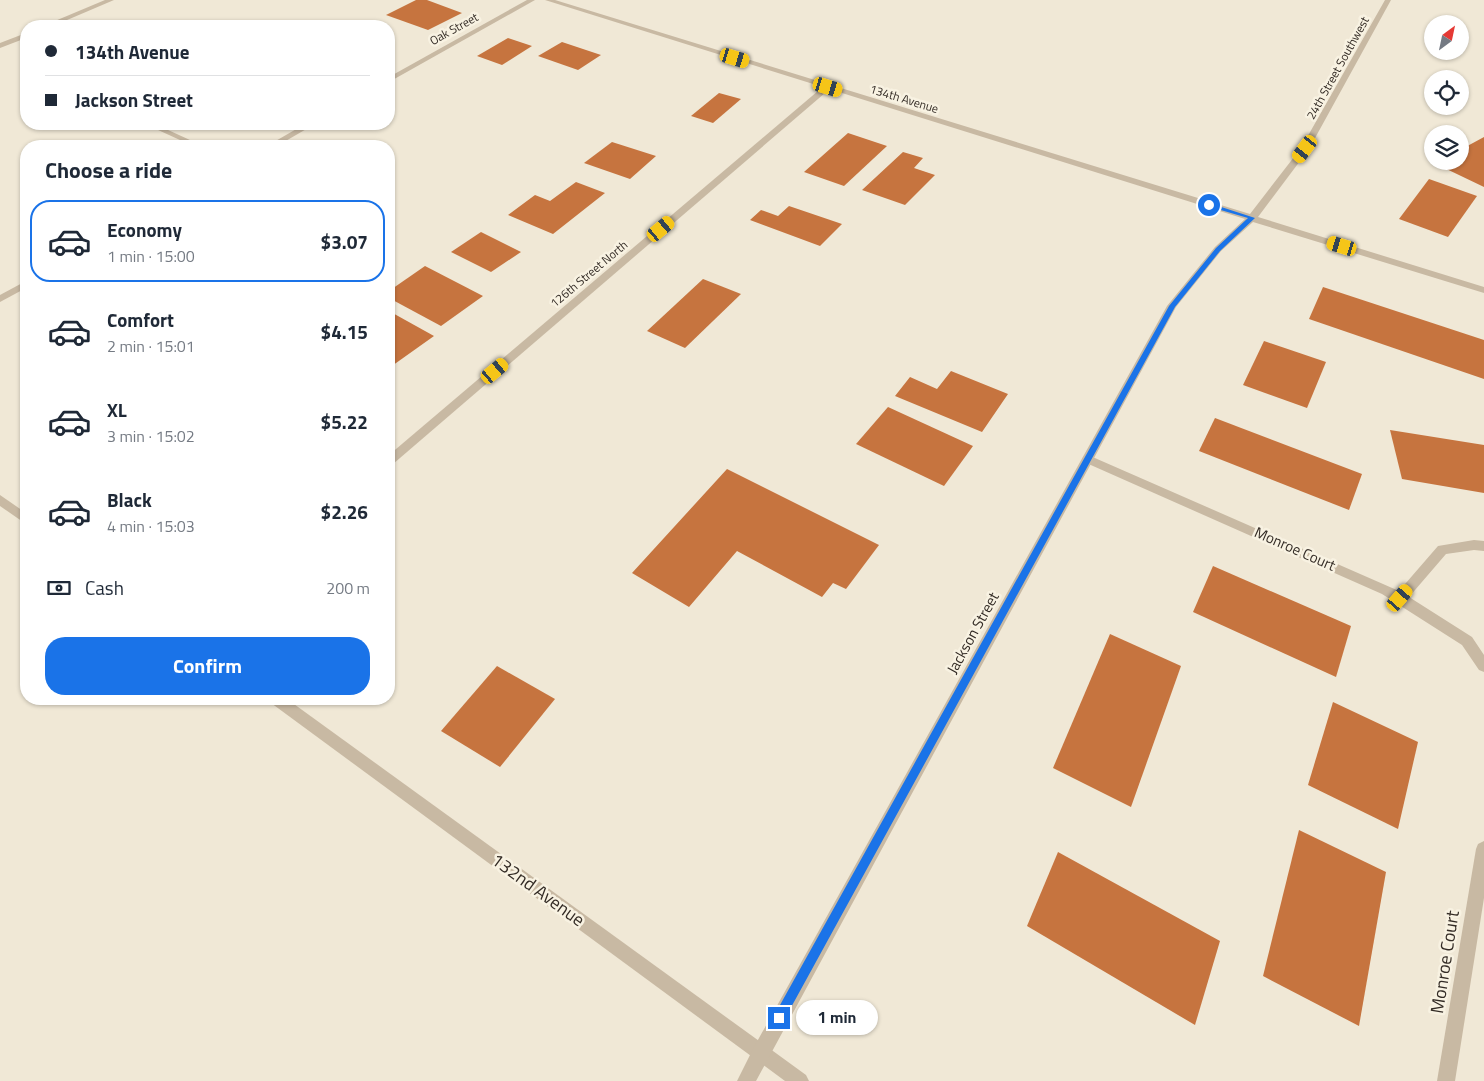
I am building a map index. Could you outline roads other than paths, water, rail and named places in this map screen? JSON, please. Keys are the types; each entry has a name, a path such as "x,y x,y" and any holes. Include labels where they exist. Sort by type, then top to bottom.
{"street":[{"path":"62,20 110,0"},
{"name":"Oak Street","path":"395,77 532,0"},
{"name":"134th Avenue","path":"548,0 1484,290"},
{"name":"24th Street Southwest","path":"1252,218 1305,149 1388,0"},
{"path":"0,46 20,38"},
{"name":"126th Street North","path":"395,456 828,87"},
{"path":"163,130 185,140"},
{"path":"282,140 300,130"},
{"name":"Jackson Street","path":"746,1081 1172,306 1218,249 1252,218"},
{"path":"0,299 20,287"},
{"name":"Monroe Court","path":"1088,459 1387,590 1466,641 1484,666"},
{"path":"0,500 20,515"},
{"path":"1400,598 1442,550 1474,545 1484,546"},
{"name":"132nd Avenue","path":"284,705 800,1081"},
{"name":"Monroe Court","path":"1446,1081 1484,849"}]}
